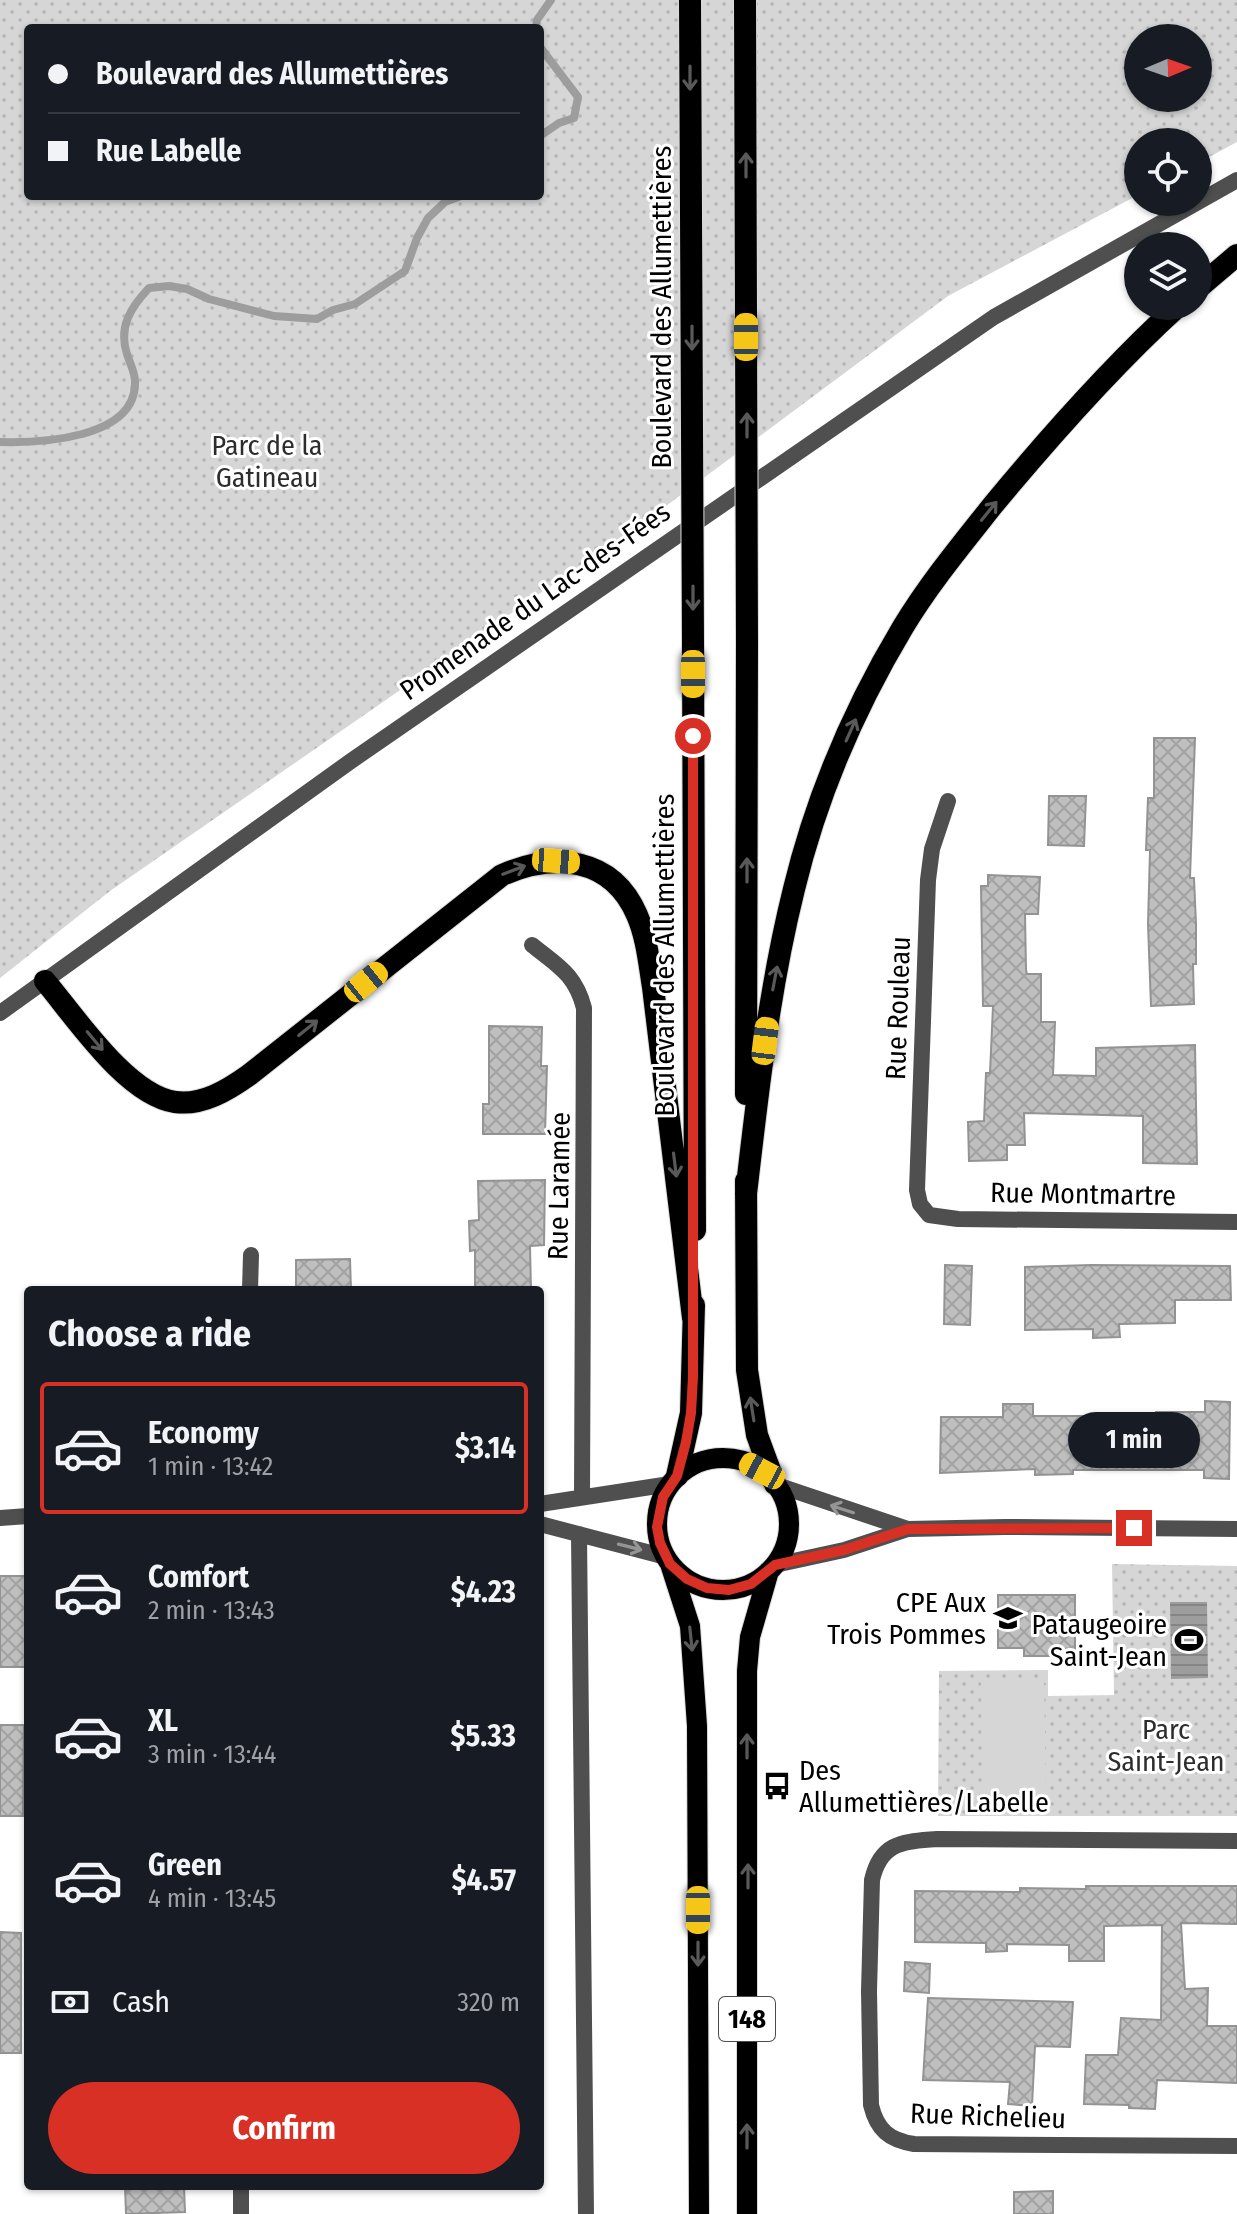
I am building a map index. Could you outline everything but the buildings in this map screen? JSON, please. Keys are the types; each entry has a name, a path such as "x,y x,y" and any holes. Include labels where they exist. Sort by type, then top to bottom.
{"highway":[{"name":"Boulevard des Allumettières","path":"674,1480 691,1413 693,1318 690,0"},
{"path":"745,0 747,1370 757,1435 776,1484"},
{"path":"1212,276 1237,255"},
{"path":"746,1194 769,1010 794,885 833,770 879,671 904,626 966,538 1086,397 1164,320"},
{"path":"45,981 122,1073 152,1095 177,1103 193,1101 228,1090 249,1075 502,875 520,867 556,861 596,869 615,881 625,894 644,936 653,987 693,1318"}],"main road":[{"path":"728,1458 746,1462 776,1484 789,1521 784,1549 772,1568 751,1584 729,1590 707,1588 687,1579 668,1560 660,1543 658,1512 674,1480 701,1462 728,1458"},
{"name":"148","path":"668,1560 690,1626 697,1726 699,2214"},
{"name":"148","path":"747,2214 747,1671 750,1637 772,1568"}],"street":[{"name":"Promenade du Lac-des-Fées","path":"0,1013 351,761 994,317 1237,180"},
{"name":"Rue Rouleau","path":"929,1215 920,1204 917,1190 928,880 932,849 948,801"},
{"name":"Rue Laramée","path":"532,945 570,975 580,991 584,1008 582,1497"},
{"name":"Rue Montmartre","path":"929,1215 958,1219 1237,1222"},
{"path":"250,1286 251,1255"},
{"path":"544,1503 674,1480"},
{"path":"776,1484 908,1529"},
{"path":"0,1518 24,1516"},
{"path":"544,1525 668,1560"},
{"path":"772,1568 844,1550 908,1529 1237,1529"},
{"path":"579,1534 586,2214"},
{"name":"Rue Richelieu","path":"1237,1841 937,1839 903,1842 890,1848 875,1867 872,1880 869,1991 871,2105 876,2123 900,2142 1237,2146"},
{"path":"241,2190 241,2214"}],"green space":[{"name":"Parc de la Gatineau","path":"0,0 1237,0 1237,142 1212,155 1212,128 1124,128 1124,202 948,296 666,506 110,891 0,978"},
{"name":"Parc Saint-Jean","path":"1112,1564 1237,1566 1237,1816 938,1816 939,1671 1048,1670 1048,1696 1114,1695"},
{"path":"1044,1680 1046,1793 982,1794 981,1681"}],"shaded area":[{"name":"Pataugeoire Saint-Jean","path":"1170,1602 1207,1602 1208,1678 1171,1679"}],"waterway":[{"path":"536,24 551,0"},
{"path":"544,52 578,97 574,118 544,133"},
{"path":"0,442 60,439 102,427 119,416 131,402 135,384 125,344 125,326 132,310 149,288 169,286 187,289 209,299 274,316 317,319 333,310 355,304 405,271 428,218 450,200"}],"place":[{"name":"CPE Aux Trois Pommes","path":"1008,1618"},
{"name":"Pataugeoire Saint-Jean","path":"1189,1640"},
{"name":"Des Allumettières/Labelle","path":"777,1786"}],"route":[{"path":"693,736 693,1377 686,1442 677,1476 663,1497 658,1512 657,1527 666,1557 687,1579 707,1588 729,1590 751,1584 775,1565 844,1550 908,1529 1134,1528"}]}
